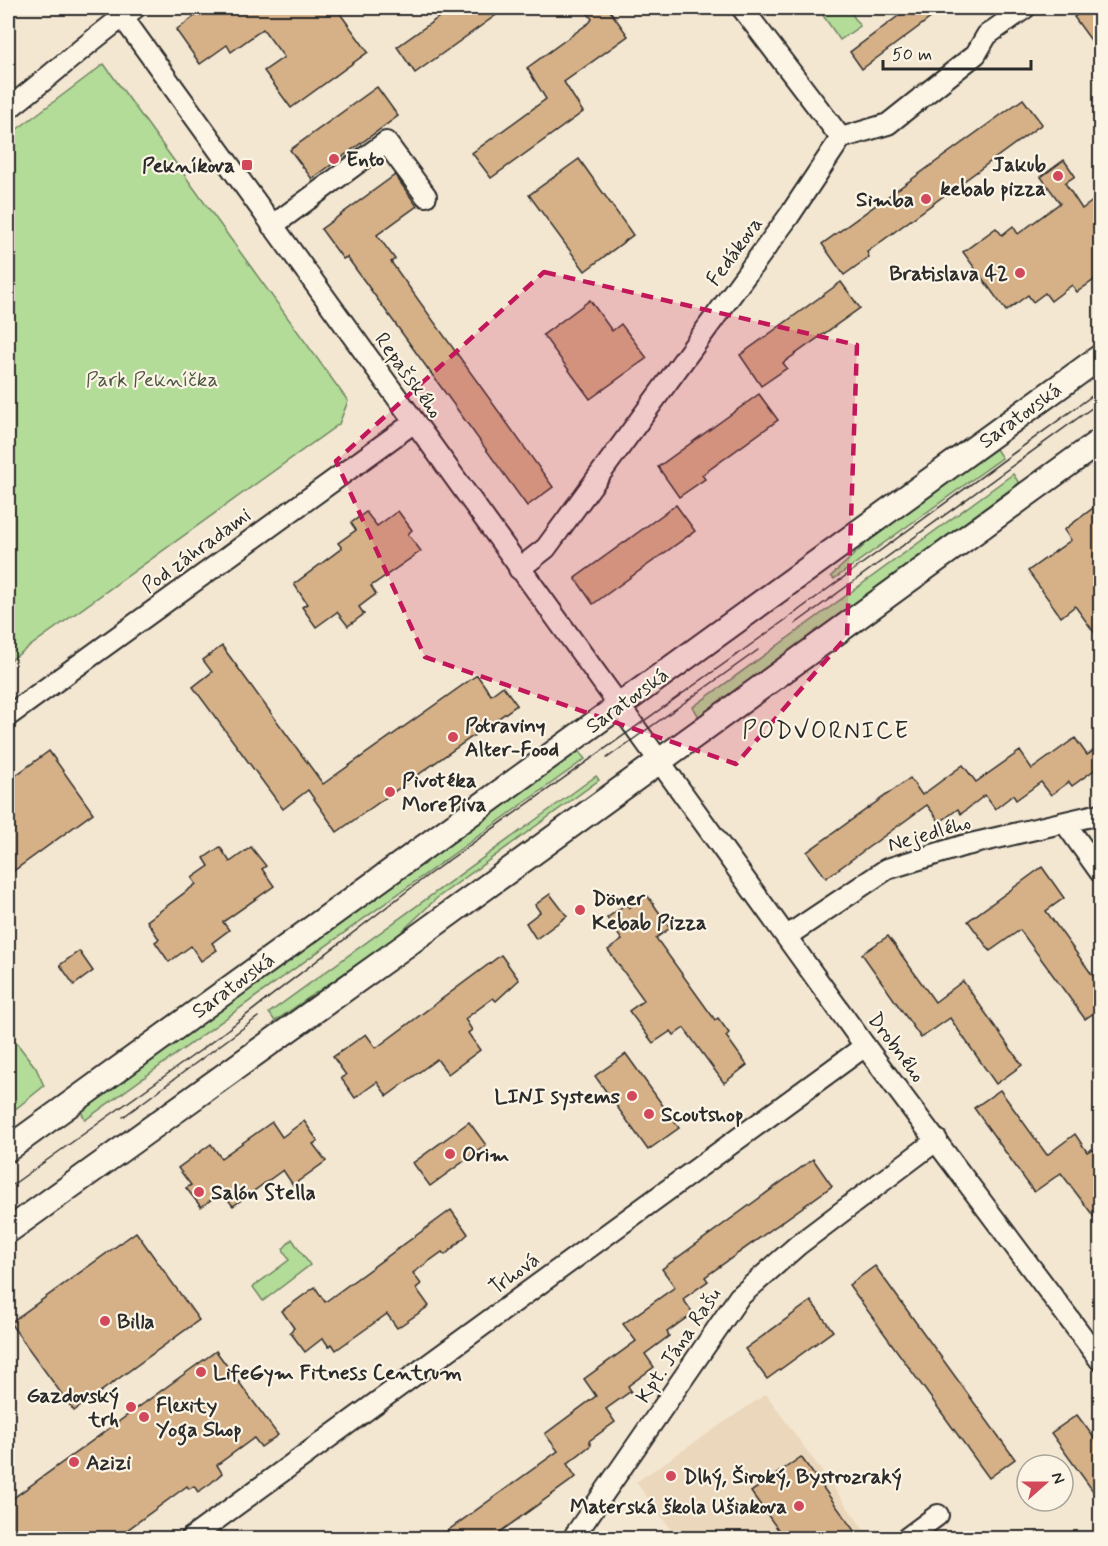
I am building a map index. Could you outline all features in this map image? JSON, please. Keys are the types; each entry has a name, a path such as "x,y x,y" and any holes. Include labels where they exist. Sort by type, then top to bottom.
{"main road":[{"name":"Saratovská","path":"8,1149 1101,357"},
{"path":"8,1231 1101,441"}],"street":[{"path":"742,8 841,138 888,124 976,54 987,35 1025,8"},
{"path":"8,109 48,79 124,10"},
{"name":"Repašského","path":"124,10 272,226 659,761"},
{"name":"Fedákova","path":"519,569 546,548 789,216 841,138"},
{"path":"272,226 386,142 426,196"},
{"name":"Pod záhradami","path":"8,716 413,423"},
{"name":"Drobného","path":"659,761 865,1046 1101,1360"},
{"name":"Nejedlého","path":"787,936 886,869 962,846 1101,814"},
{"path":"1065,823 1101,872"},
{"name":"Trhová","path":"191,1539 865,1046"},
{"name":"Kpt. Jána Rašu","path":"573,1539 739,1297 798,1245 937,1140"},
{"path":"907,1539 938,1515"}],"highlighted area":[{"path":"544,272 857,345 847,636 736,764 425,657 336,461"}],"shaded area":[{"path":"766,1394 870,1538 677,1538 636,1482"}],"green space":[{"path":"831,8 848,8 860,26 840,40 822,14"},
{"name":"Park Pekníčka","path":"104,64 348,401 339,424 8,662 8,136"},
{"path":"996,449 1002,458 834,579 831,576 883,528"},
{"path":"1013,474 1019,483 699,717 693,707"},
{"path":"577,749 585,759 85,1120 81,1111"},
{"path":"596,776 599,780 437,898 396,937 275,1021 269,1013"},
{"path":"8,1032 36,1068 44,1086 8,1115"},
{"path":"292,1239 310,1265 263,1301 253,1287 289,1260 283,1249"}],"building":[{"path":"206,8 336,8 368,52 291,108 264,71 284,57 263,29 231,52 227,45 200,64 176,30"},
{"path":"452,8 506,8 415,73 397,47"},
{"path":"584,8 608,8 628,36 564,82 583,112 491,178 472,153 546,99 527,68 590,22 592,19"},
{"path":"909,8 944,8 862,69 850,52"},
{"path":"1087,8 1101,8 1101,54 1074,17"},
{"path":"377,87 398,116 312,179 290,150"},
{"path":"1023,99 1042,124 867,252 869,257 844,275 822,244"},
{"path":"579,159 633,235 585,271 529,195"},
{"path":"1064,160 1075,176 1065,183 1082,209 1094,200 1101,210 1101,275 1077,292 1072,285 1051,301 1045,293 1033,302 1028,295 1006,311 963,252 996,228 1002,235 1013,226 1018,234 1060,203 1041,177"},
{"path":"395,175 417,206 377,235 395,259 391,262 553,487 527,506 347,257 343,259 321,229"},
{"path":"841,282 860,308 783,363 787,368 761,386 740,355"},
{"path":"590,300 612,331 621,324 647,358 590,399 543,335"},
{"path":"759,394 778,420 702,475 705,479 679,497 658,467"},
{"path":"1101,502 1101,642 1075,606 1061,617 1028,571 1071,540 1064,530"},
{"path":"676,505 695,531 593,604 575,578"},
{"path":"398,511 412,530 408,534 421,551 371,586 376,594 359,607 364,614 348,626 337,612 316,627 302,607 307,604 294,584 342,548 338,543 356,530 351,523 366,512 377,526"},
{"path":"222,646 323,784 477,675 491,695 503,686 517,705 337,832 308,790 283,809 193,687 212,672 203,660"},
{"path":"1075,738 1087,755 1101,746 1101,765 1072,786 1069,782 1051,795 1041,782 1016,800 1013,795 995,809 985,795 961,814 958,809 940,822 927,805 826,878 807,852 910,778 922,795 963,765 976,782 1020,751 1032,769"},
{"path":"49,751 93,813 8,875 8,781"},
{"path":"220,847 230,862 251,847 266,866 262,869 274,886 223,922 229,930 212,943 217,950 201,961 191,946 169,962 155,942 159,939 147,921 196,884 192,878 209,866 204,858"},
{"path":"1042,867 1064,898 1046,911 1101,987 1101,1008 1085,1019 1020,930 990,951 968,921"},
{"path":"550,894 567,916 536,939 526,923 540,912 535,905"},
{"path":"647,895 670,928 656,938 715,1020 718,1018 729,1033 726,1036 747,1065 724,1083 684,1028 674,1035 671,1031 653,1043 629,1011 644,1000 608,950 622,940 607,918 626,904 629,908"},
{"path":"888,936 935,1002 963,981 1022,1065 996,1084 950,1018 921,1038 862,954"},
{"path":"79,951 93,971 74,985 60,965"},
{"path":"501,955 519,980 496,1001 493,998 465,1019 472,1030 468,1033 480,1050 448,1074 437,1059 387,1096 377,1082 355,1098 341,1078 346,1075 333,1057 366,1034 376,1048"},
{"path":"626,1054 679,1128 648,1150 595,1076"},
{"path":"1000,1090 1047,1155 1075,1134 1087,1152 1092,1149 1101,1160 1101,1226 1061,1173 1034,1192 974,1108"},
{"path":"304,1121 318,1141 313,1144 326,1161 293,1185 283,1170 233,1206 222,1192 201,1207 186,1188 191,1185 178,1168 211,1144 221,1158 272,1122 282,1137"},
{"name":"Orim","path":"469,1122 486,1145 430,1186 413,1163"},
{"path":"813,1159 832,1186 705,1277 708,1281 683,1299 693,1313 667,1332 669,1336 645,1354 654,1367 628,1386 631,1391 606,1409 615,1422 589,1441 591,1445 567,1464 576,1477 500,1532 505,1539 436,1539 558,1451 545,1434 596,1396 584,1379 636,1341 623,1324 675,1287 662,1269"},
{"path":"451,1210 468,1234 445,1255 442,1252 413,1273 421,1284 416,1288 429,1306 397,1328 387,1314 336,1350 332,1344 329,1347 323,1338 305,1352 290,1332 294,1328 282,1311 315,1287 325,1302"},
{"name":"Billa","path":"136,1232 199,1320 74,1411 10,1323"},
{"path":"875,1266 1015,1459 989,1478 849,1285"},
{"path":"811,1301 833,1331 767,1379 745,1349"},
{"path":"216,1351 278,1435 261,1447 254,1438 217,1465 222,1473 211,1483 198,1492 194,1486 189,1489 187,1486 123,1533 127,1539 8,1539 8,1502"},
{"path":"1077,1415 1101,1447 1101,1502 1075,1466 1075,1453 1065,1453 1051,1433"},
{"name":"Materská škola Ušiakova","path":"801,1457 855,1532 846,1539 785,1539 751,1492"}],"tram line":[{"path":"8,1188 201,1050 428,875 770,631 1100,390"},
{"path":"795,624 1100,402"},
{"path":"607,758 758,650"},
{"path":"123,1117 258,1017"}],"place":[{"name":"Ento","path":"334,159"},
{"name":"Pekníkova","path":"247,165"},
{"name":"Jakub kebab pizza","path":"1058,176"},
{"name":"Simba","path":"926,199"},
{"name":"Bratislava 42","path":"1020,273"},
{"name":"Potraviny Alter-Food","path":"453,737"},
{"name":"Pivotéka MorePiva","path":"390,792"},
{"name":"Döner Kebab Pizza","path":"580,910"},
{"name":"LINI systems","path":"632,1096"},
{"name":"Scoutshop","path":"649,1114"},
{"name":"Orim","path":"450,1154"},
{"name":"Salón Stella","path":"199,1192"},
{"name":"Billa","path":"105,1321"},
{"name":"LifeGym Fitness Centrum","path":"201,1372"},
{"name":"Gazdovský trh","path":"131,1407"},
{"name":"Flexity Yoga Shop","path":"144,1417"},
{"name":"Azizi","path":"74,1462"},
{"name":"Dlhý, Široký, Bystrozraký","path":"671,1476"},
{"name":"Materská škola Ušiakova","path":"799,1506"}],"district":[{"name":"PODVORNICE","path":"826,730"}]}
